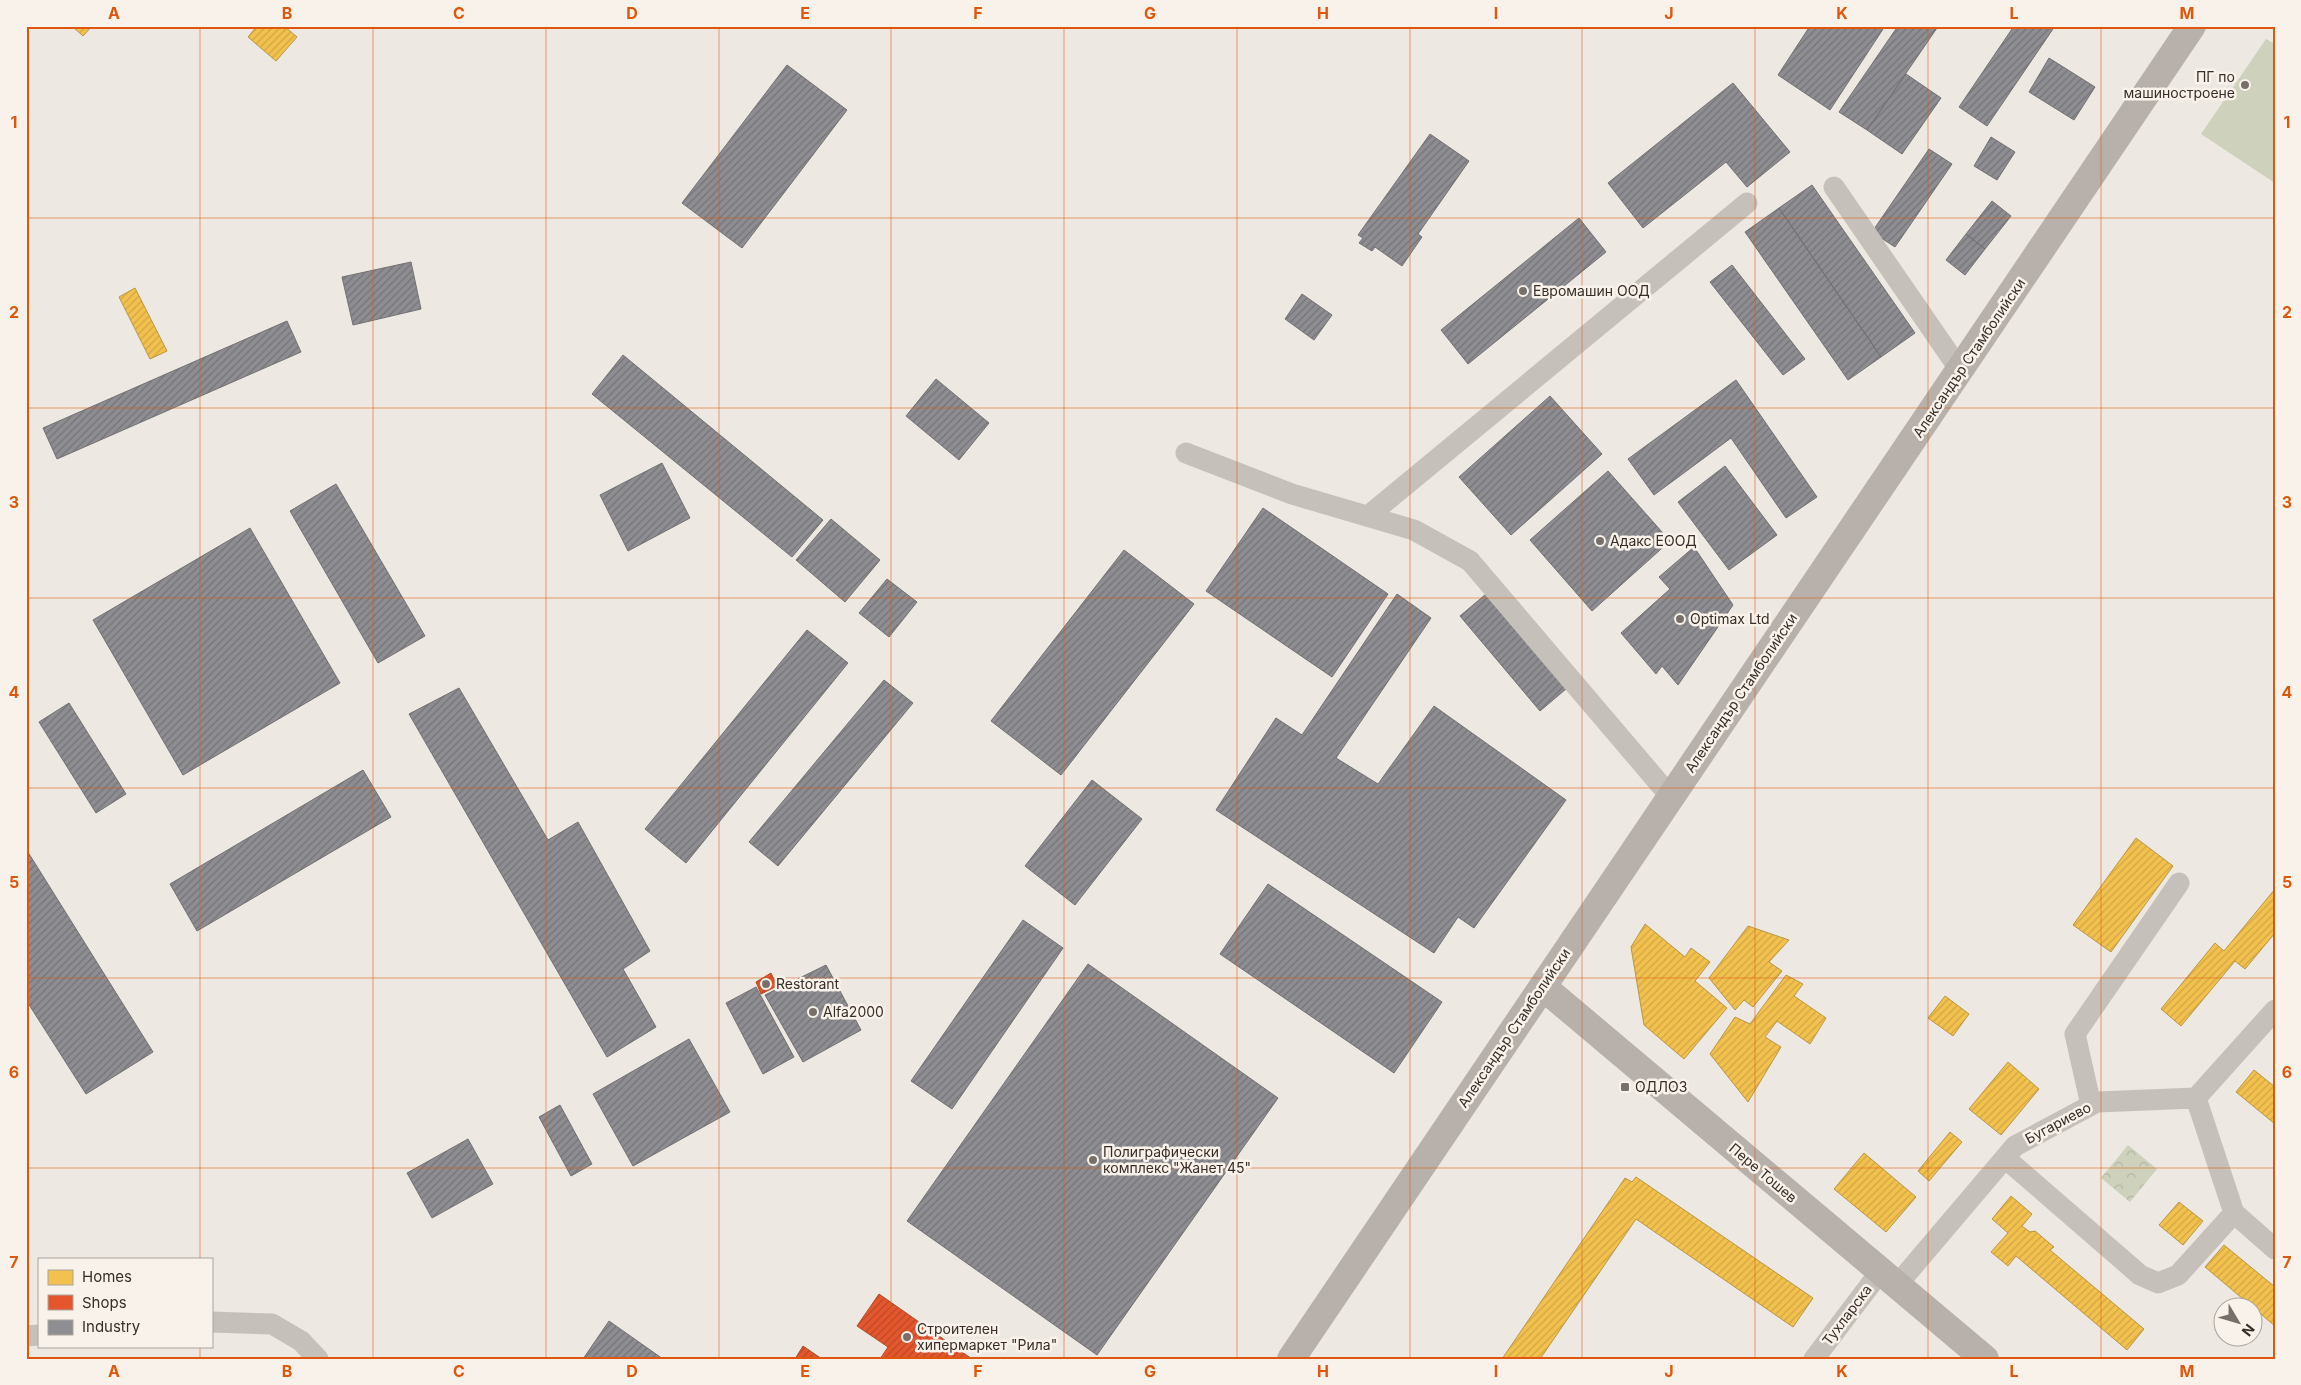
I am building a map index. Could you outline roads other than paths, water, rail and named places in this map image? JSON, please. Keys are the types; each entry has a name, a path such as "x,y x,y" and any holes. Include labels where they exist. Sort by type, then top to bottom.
{"street":[{"name":"Александър Стамболийски","path":"1290,1359 2192,26"},
{"path":"1834,187 1960,370"},
{"path":"1368,516 1747,203"},
{"path":"1186,453 1292,494 1414,530 1470,561 1670,796"},
{"path":"2091,1105 2075,1034 2178,883"},
{"name":"Пере Тошев","path":"1542,987 1985,1359"},
{"path":"2271,1022 2196,1098 2234,1213 2275,1249"},
{"name":"Бугариево","path":"1889,1278 2015,1146 2097,1102 2196,1098"},
{"path":"2005,1158 2140,1275 2158,1283 2178,1275 2234,1213"},
{"name":"Тухларска","path":"1814,1359 1889,1278"},
{"path":"212,1322 272,1324 301,1341 318,1359"}],"place":[{"name":"ПГ по машиностроене","path":"2245,85"},
{"name":"Евромашин ООД","path":"1523,291"},
{"name":"Адакс ЕООД","path":"1600,541"},
{"name":"Optimax Ltd","path":"1680,619"},
{"name":"Restorant","path":"766,984"},
{"name":"Alfa2000","path":"813,1012"},
{"name":"ОДЛОЗ","path":"1625,1087"},
{"name":"Полиграфически комплекс \"Жанет 45\"","path":"1093,1160"},
{"name":"Строителен хипермаркет \"Рила\"","path":"907,1337"}]}
